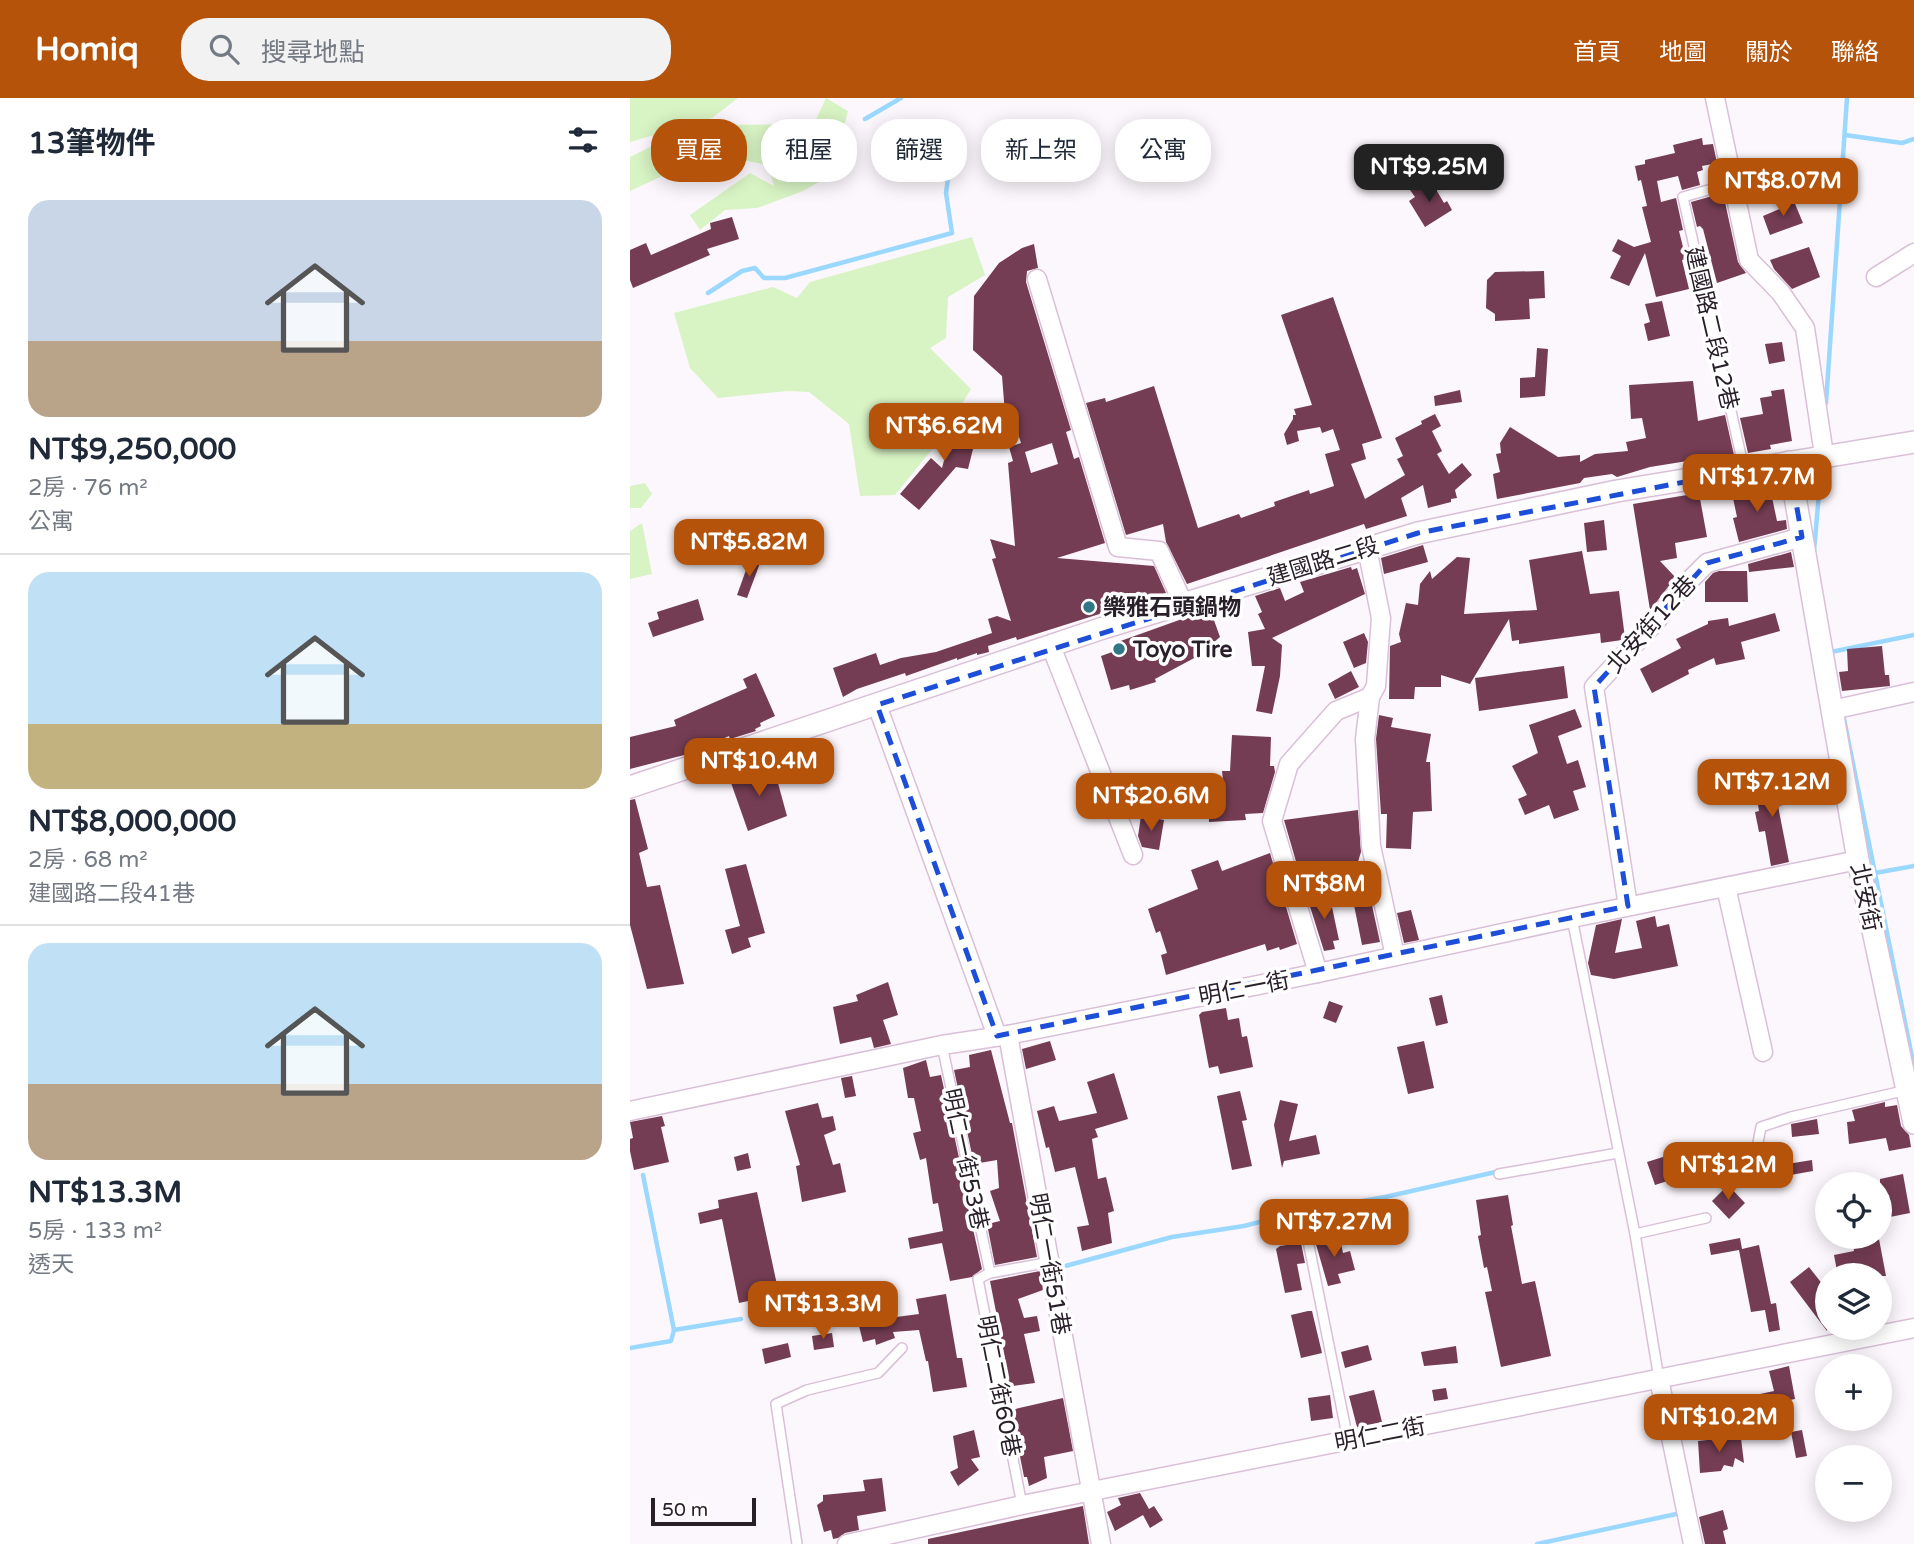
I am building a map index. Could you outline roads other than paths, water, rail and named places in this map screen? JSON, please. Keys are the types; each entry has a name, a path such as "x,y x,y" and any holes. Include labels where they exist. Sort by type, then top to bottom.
{"street":[{"path":"1715,98 1749,260 1781,293 1805,328 1821,456"},
{"path":"1876,277 1914,253"},
{"path":"1037,279 1118,547 1160,551 1183,603"},
{"name":"建國路二段","path":"630,786 1183,603 1419,533 1617,491 1914,442"},
{"name":"北安街","path":"1788,462 1858,860 1912,1105"},
{"name":"北安街12巷","path":"1628,906 1594,687 1657,621 1675,595 1707,563 1802,537"},
{"path":"1367,548 1381,618 1376,686 1370,697 1365,739 1371,846 1395,956"},
{"path":"1051,646 1133,855"},
{"path":"1832,710 1914,692"},
{"path":"1318,973 1272,821 1289,764 1336,711 1370,697"},
{"name":"明仁一街51巷","path":"877,705 1003,1036 1050,1262 1101,1544"},
{"name":"明仁一街","path":"630,1111 942,1045 1003,1036 1318,973 1858,860"},
{"path":"1726,887 1763,1052"},
{"name":"明仁二街","path":"847,1544 1348,1440 1914,1328"},
{"path":"1659,1379 1693,1544"}],"lane":[{"name":"建國路二段12巷","path":"1733,183 1683,197 1744,470"},
{"path":"1572,918 1635,1234 1659,1379"},
{"name":"明仁一街53巷","path":"942,1045 990,1273"},
{"path":"1758,1174 1756,1153 1760,1127 1791,1117 1912,1105"},
{"path":"1499,1174 1618,1153"},
{"path":"1635,1234 1706,1218"},
{"path":"1306,1231 1348,1440"},
{"path":"990,1273 1050,1262"},
{"name":"明仁二街60巷","path":"990,1273 978,1279 1023,1506"},
{"path":"797,1544 776,1404 807,1390 878,1373 902,1348"}],"waterway":[{"path":"865,119 901,98"},
{"path":"1826,403 1847,98"},
{"path":"1845,135 1902,143 1914,139"},
{"path":"708,293 742,271 755,268 764,278 785,278 952,233 946,193 947,182"},
{"path":"1814,551 1820,482"},
{"path":"1831,652 1914,635"},
{"path":"1844,719 1914,1067"},
{"path":"1875,873 1914,866"},
{"path":"1059,1273 1058,1268 1172,1237 1244,1226 1294,1213 1385,1197 1500,1171"},
{"path":"643,1175 674,1330"},
{"path":"630,1348 671,1341 674,1330 741,1319"},
{"path":"1537,1544 1681,1513"}],"place":[{"name":"樂雅石頭鍋物","path":"1089,607"},
{"name":"Toyo Tire","path":"1119,649"}]}
